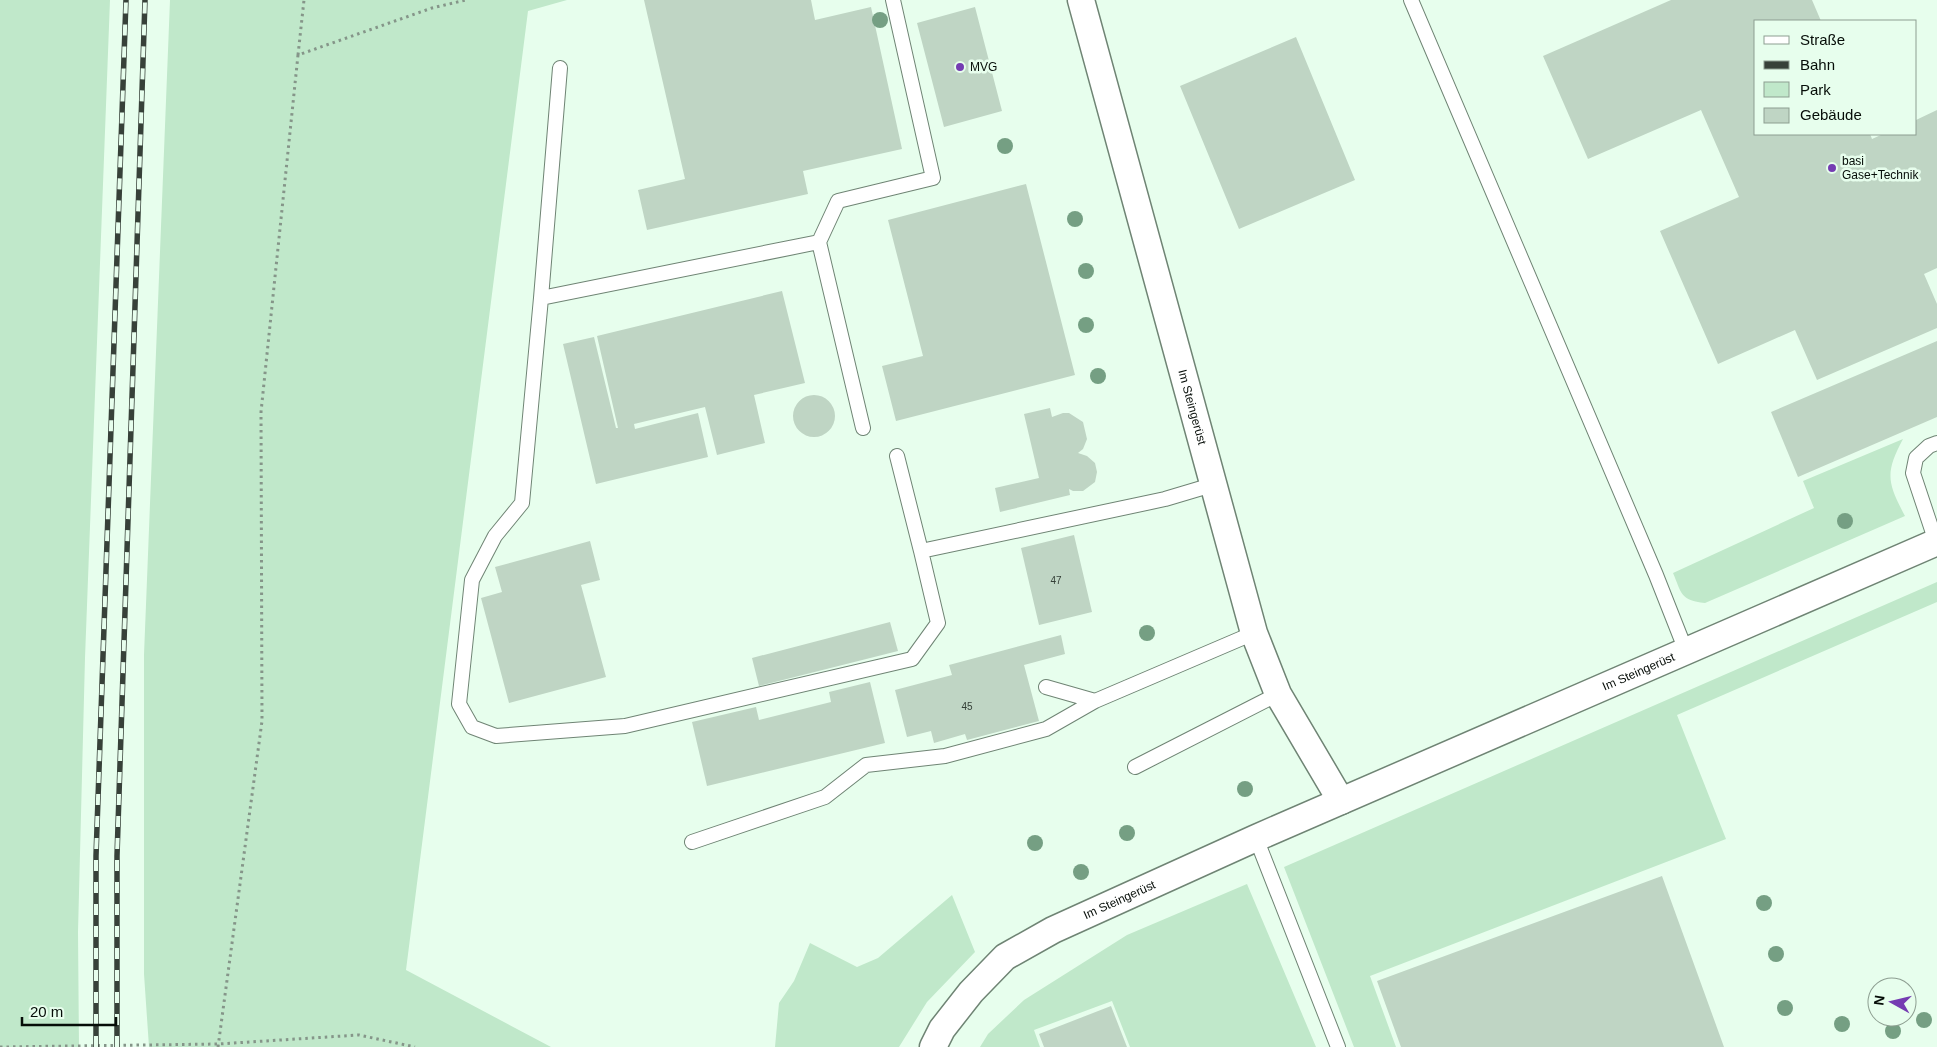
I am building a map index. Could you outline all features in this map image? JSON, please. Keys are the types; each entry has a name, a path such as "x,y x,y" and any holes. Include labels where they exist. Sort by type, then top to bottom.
{"street":[{"name":"Im Steingerüst","path":"1081,0 1254,633 1278,694 1341,801"},
{"name":"Im Steingerüst","path":"933,1047 942,1029 971,992 1005,957 1053,930 1256,838 1937,542"}],"lane":[{"path":"863,428 819,242 838,201 933,178 893,0"},
{"path":"1411,0 1656,575 1686,651"},
{"path":"560,68 522,503 495,536 472,580 459,704 472,726 496,736 625,726 912,659 938,623 897,456"},
{"path":"541,298 819,242"},
{"path":"1937,443 1929,446 1916,458 1913,473 1937,542"},
{"path":"921,551 1164,499 1212,485"},
{"path":"692,842 826,797 866,764 945,756 1046,729 1095,701 1254,633"},
{"path":"1046,687 1095,701"},
{"path":"1135,767 1278,694"},
{"path":"1256,838 1338,1047"}],"path":[{"path":"218,1046 262,721 261,412 304,0"},
{"path":"298,55 432,8 466,0"},
{"path":"0,1046 218,1046 359,1035 415,1047"}],"green space":[{"path":"0,0 110,0 85,658 78,932 79,1047 0,1047"},
{"path":"170,0 567,0 528,11 406,970 551,1047 149,1047 144,974 144,655"},
{"path":"1903,439 1893,461 1890,478 1905,516 1705,603 1686,598 1680,591 1673,573 1814,508 1803,481"},
{"path":"1937,582 1937,602 1677,715 1726,839 1370,976 1396,1047 1354,1047 1284,867"},
{"path":"1247,884 1316,1047 1130,1047 1112,1001 1034,1030 1040,1047 980,1047 988,1034 1024,1000 1127,935"},
{"path":"952,895 975,952 927,1002 899,1047 775,1047 779,1003 794,981 810,943 857,967 878,958"}],"building":[{"path":"644,0 811,0 815,20 871,7 902,149 803,171 808,194 647,230 638,190 685,179"},
{"name":"basi Gase+Technik","path":"1671,0 1812,0 1821,20 1754,20 1754,135 1870,135 1872,139 1881,135 1917,135 1917,120 1937,110 1937,268 1924,274 1937,304 1937,328 1817,380 1795,330 1718,364 1660,231 1739,197 1701,110 1588,159 1543,56"},
{"name":"MVG","path":"975,7 1002,111 944,127 917,23"},
{"path":"1296,37 1355,180 1239,229 1180,86"},
{"path":"1026,184 1075,375 896,421 882,366 923,356 888,220"},
{"path":"782,291 805,383 754,395 765,443 717,455 705,407 634,424 635,429 698,413 708,457 596,484 563,344 594,337 616,428 618,428 597,336"},
{"path":"1937,341 1937,417 1798,477 1771,412"},
{"path":"818,395 826,398 832,404 835,416 832,428 826,434 810,437 802,434 796,428 793,412 796,404 802,398"},
{"path":"1050,408 1052,417 1069,413 1083,422 1087,439 1083,449 1078,453 1087,456 1095,463 1097,472 1095,482 1083,491 1069,489 1070,495 1000,512 995,488 1039,478 1024,414"},
{"path":"1074,535 1092,612 1039,625 1021,548"},
{"path":"590,541 600,580 581,585 606,677 509,703 481,598 502,592 495,567"},
{"path":"890,622 898,651 759,686 752,658"},
{"path":"1061,635 1065,654 1024,665 1039,721 967,740 965,734 934,743 931,731 907,737 895,690 952,675 949,665"},
{"path":"870,682 885,743 707,786 692,722 756,707 759,720 831,702 829,692"},
{"path":"1662,876 1724,1047 1401,1047 1377,981"},
{"path":"1111,1006 1127,1047 1044,1047 1039,1034"}],"railway":[{"path":"96,1047 96,856 126,0"},
{"path":"117,1047 117,856 145,0"}],"place":[{"name":"MVG","path":"960,67"},
{"name":"basi Gase+Technik","path":"1832,168"}]}
